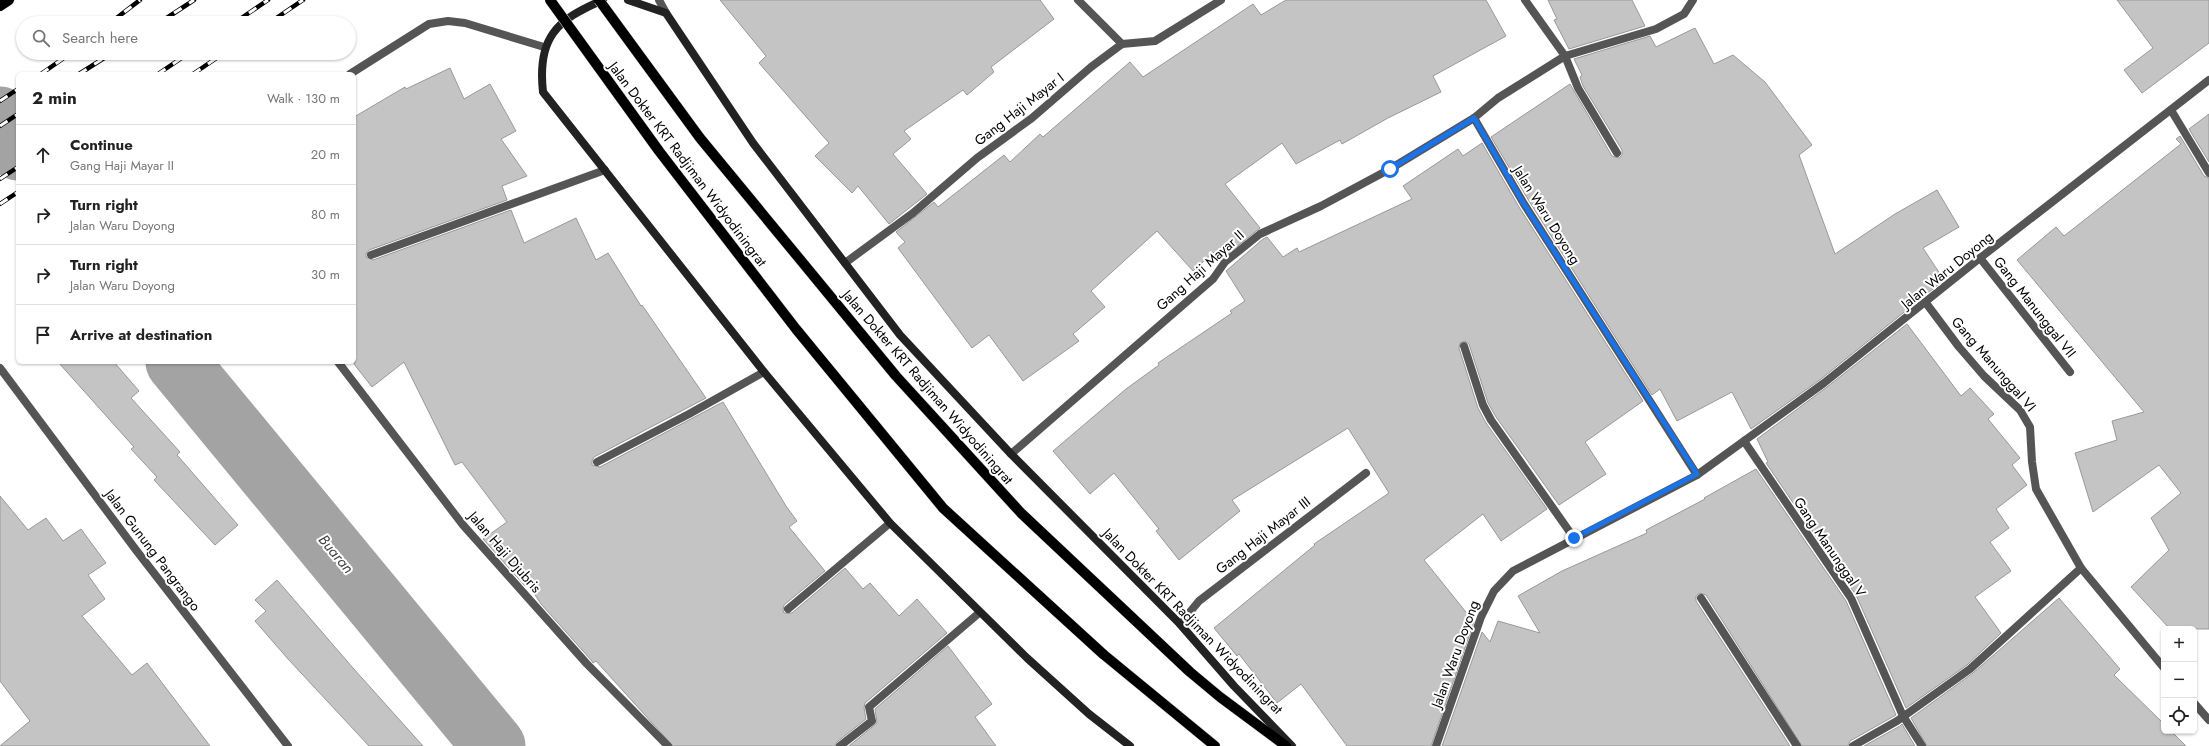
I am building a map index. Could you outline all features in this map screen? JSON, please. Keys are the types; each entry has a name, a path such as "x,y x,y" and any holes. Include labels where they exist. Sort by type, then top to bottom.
{"main road":[{"path":"0,6 9,0"},
{"name":"Jalan Dokter KRT Radjiman Widyodiningrat","path":"550,0 660,151 796,329 943,508 1103,654 1215,746"},
{"name":"Jalan Dokter KRT Radjiman Widyodiningrat","path":"599,0 700,138 896,376 1021,513 1190,672 1229,704 1286,746"}],"street":[{"path":"603,0 579,10 558,27 544,47 540,69 543,92 764,372 890,523 979,613 1089,714 1130,746"},
{"path":"628,0 666,13"},
{"path":"659,0 666,13"},
{"path":"1078,0 1122,44 1155,41 1221,0"},
{"path":"1525,0 1565,56 1578,88 1617,153"},
{"path":"1474,118 1498,98 1565,56 1656,29 1684,14 1693,0"},
{"name":"Jalan Dokter KRT Radjiman Widyodiningrat","path":"666,13 753,143 900,335 1011,454 1180,624 1234,686 1292,746"},
{"path":"353,72 429,24 448,21 465,23 544,47"},
{"name":"Gang Haji Mayar I","path":"845,263 913,214 977,158 1032,118 1091,67 1122,44"},
{"name":"Jalan Waru Doyong","path":"1436,746 1480,617 1494,590 1513,571 1697,474 1744,441 1824,383 1926,303 1980,258 2209,80"},
{"path":"2171,110 2209,173"},
{"name":"Gang Haji Mayar II","path":"1011,454 1213,279 1225,262 1242,247 1260,234 1321,206 1390,169 1474,118"},
{"name":"Jalan Waru Doyong","path":"1474,118 1524,204 1697,474"},
{"path":"371,255 605,170"},
{"name":"Gang Manunggal VII","path":"1980,258 2070,372"},
{"name":"Gang Manunggal VI","path":"1926,303 1959,347 1984,376 2020,410 2030,427 2032,462 2036,490 2081,568 2161,664"},
{"path":"1464,346 1483,405 1491,420 1574,538"},
{"name":"Jalan Haji Djubris","path":"340,364 463,525 587,664 668,746"},
{"name":"Jalan Gunung Pangrango","path":"0,368 136,550 288,746"},
{"path":"597,462 689,414 764,372"},
{"name":"Gang Manunggal V","path":"1744,441 1851,598 1903,716 1922,746"},
{"name":"Gang Haji Mayar III","path":"1180,624 1199,601 1366,473"},
{"path":"788,609 890,523"},
{"path":"1853,746 1903,716 1970,669 2081,568"},
{"path":"1701,598 1797,746"},
{"path":"840,746 872,721 869,707 979,613"},
{"path":"2197,706 2209,720"}],"building":[{"path":"720,0 1040,0 1054,19 991,67 994,72 967,95 963,90 904,131 911,139 893,154 927,194 889,224 858,186 852,193 815,156 829,143 759,63 766,56"},
{"path":"1286,0 1486,0 1506,36 1433,76 1441,92 1388,118 1342,144 1340,140 1296,164 1282,143 1225,184 1260,228 1219,261 1214,252 1193,271 1157,231 1091,291 1105,307 1073,334 1079,341 1023,381 989,335 972,348 898,248 905,242 896,232 934,202 938,207 1004,155 1010,162 1040,134 1043,137 1130,62 1143,77 1253,4 1261,15"},
{"path":"1548,0 1632,0 1645,26 1569,49 1554,20 1557,19"},
{"path":"2117,0 2209,0 2209,43 2142,93 2124,70 2153,48"},
{"path":"1695,28 1714,64 1733,55 1765,82 1812,145 1799,155 1835,254 1895,214 1937,190 1959,227 1923,248 1944,280 1821,379 1751,429 1732,392 1677,421 1660,389 1652,395 1529,201 1491,137 1570,84 1612,156 1619,158 1622,155 1622,150 1583,86 1580,77 1582,75 1574,59 1650,36 1656,47"},
{"path":"450,68 464,99 490,84 516,131 501,139 527,176 502,186 507,200 369,250 366,257 373,260 511,210 524,243 576,218 596,260 608,253 641,306 642,305 706,398 594,457 592,465 600,467 723,402 786,506 797,521 789,527 825,571 784,605 784,613 792,613 845,568 863,589 870,583 899,616 917,599 947,633 865,703 864,708 866,719 837,742 835,746 673,746 596,661 593,663 541,604 528,584 525,586 483,539 507,522 462,462 455,465 404,362 372,387 354,364 356,364 356,116 405,87 406,89"},
{"path":"2209,114 2209,162 2189,129"},
{"path":"2180,136 2204,176 2209,178 2209,629 2197,629 2197,626 2167,626 2131,587 2169,550 2151,518 2181,493 2159,465 2093,512 2075,453 2117,440 2112,421 2144,412 2017,260 2056,227 2064,236 2181,144 2176,139"},
{"path":"1482,143 1519,207 1643,401 1585,442 1606,474 1559,505 1496,417 1488,403 1469,344 1465,341 1460,343 1459,348 1478,408 1486,423 1547,509 1501,541 1483,514 1424,560 1474,622 1431,746 1347,746 1301,684 1277,703 1239,654 1237,656 1214,628 1315,545 1314,544 1389,493 1348,428 1232,500 1240,511 1179,560 1156,531 1159,529 1114,473 1090,494 1053,451 1126,389 1159,365 1158,363 1232,313 1230,311 1245,301 1226,271 1263,239 1267,237 1283,257 1297,248 1299,252 1412,199 1403,186 1458,149 1463,156"},
{"path":"1907,324 1961,396 1970,388 1994,414 1988,419 2020,458 2012,465 2027,485 1996,509 2009,528 1990,542 2011,571 1975,597 2001,633 1967,665 1906,708 1856,595 1766,463 1768,462 1757,439 1827,387"},
{"path":"60,364 116,364 139,391 131,398 180,452 177,455 238,525 215,545 154,480 157,477 131,449 134,447"},
{"path":"1756,469 1846,601 1896,715 1850,741 1848,746 1802,746 1706,595 1700,593 1696,596 1696,601 1790,746 1442,746 1482,632 1490,642 1498,621 1540,633 1518,596 1562,571 1647,533 1646,530 1705,499 1704,498"},
{"path":"0,496 28,530 46,518 63,541 81,529 106,563 88,575 105,599 82,616 132,675 147,663 210,746 0,746 30,721 0,681"},
{"path":"277,580 423,746 369,746 288,659 255,621 266,611 255,600"},
{"path":"2059,598 2120,669 2114,675 2161,721 2161,734 2174,734 2186,746 1927,746 1911,718 1973,673"},
{"path":"948,646 992,704 975,717 996,746 849,746 877,723 875,709"},
{"path":"1902,724 1915,746 1864,746 1900,726"}],"waterway":[{"name":"Buaran","path":"0,118 16,146"},
{"name":"Buaran","path":"179,364 494,746"}],"railway":[{"path":"119,16 140,0"},
{"path":"170,16 194,0"},
{"path":"244,16 268,0"},
{"path":"279,16 303,0"},
{"path":"44,72 61,60"},
{"path":"82,72 101,60"},
{"path":"161,72 179,60"},
{"path":"196,72 214,60"},
{"path":"0,101 16,90"},
{"path":"0,126 16,115"},
{"path":"0,179 16,168"},
{"path":"0,204 16,193"}],"route":[{"path":"1390,169 1474,118 1524,204 1697,474 1574,538"}]}
